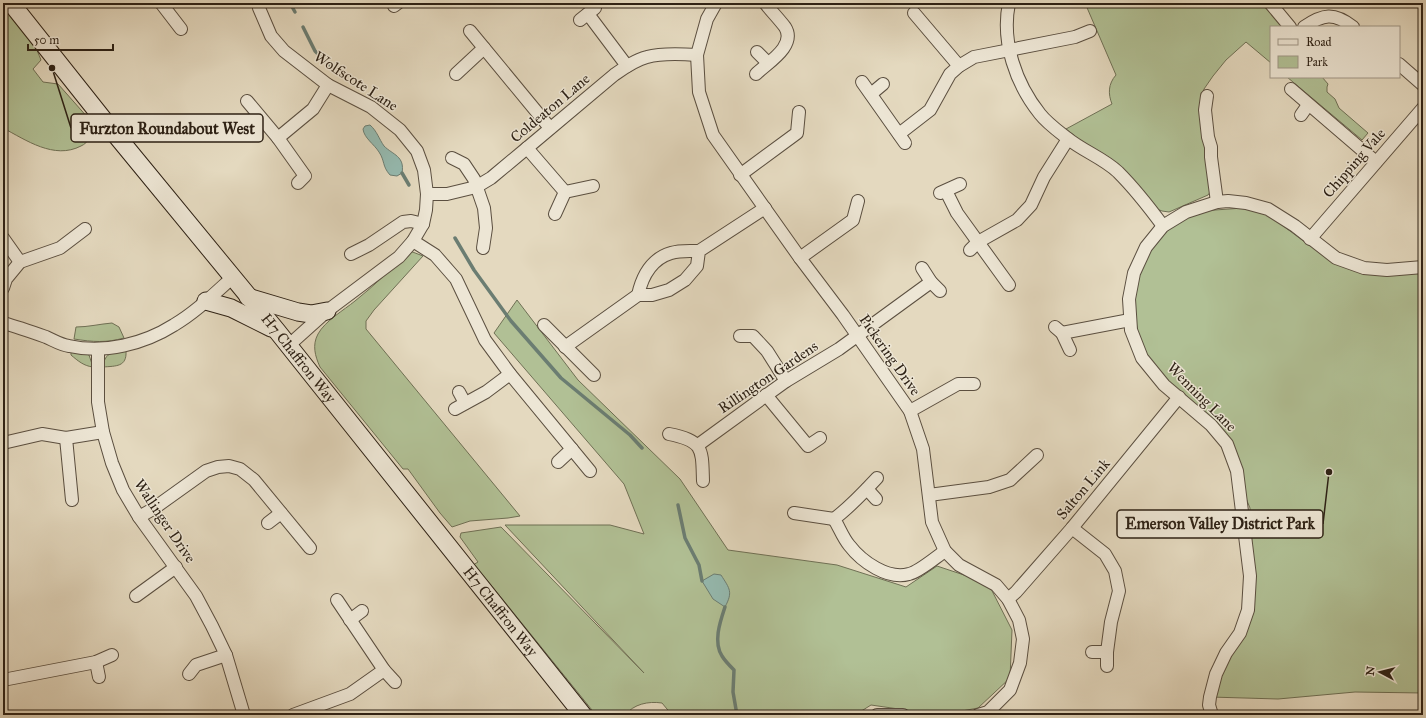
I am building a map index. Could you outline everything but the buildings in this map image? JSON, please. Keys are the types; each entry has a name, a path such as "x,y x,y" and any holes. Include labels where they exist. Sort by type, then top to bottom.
{"street":[{"name":"H7 Chaffron Way","path":"11,3 115,134 277,331 583,715"},
{"path":"161,3 181,29"},
{"name":"Wolfscote Lane","path":"258,3 271,36 284,51 328,85 371,107 400,130 417,151 424,170 427,194 423,224 413,241 399,257 327,311 288,346"},
{"name":"Pickering Drive","path":"716,3 707,19 697,55 700,92 713,135 910,411 923,449 932,522 945,551 960,565 996,585 1008,599 1019,620 1023,640 1020,663 1010,690 988,712 978,715"},
{"path":"756,74 782,51 788,41 786,29 764,3"},
{"path":"1009,3 1007,13 1009,50 1020,83 1040,115 1068,139 1117,171 1163,226"},
{"path":"1270,3 1289,26"},
{"path":"914,13 922,32 959,66"},
{"path":"588,14 627,66"},
{"path":"1306,26 1313,21 1331,15 1345,20 1352,26"},
{"path":"470,31 550,128"},
{"path":"862,82 902,139 930,110 950,74 959,66 974,57 1009,50 1077,42 1090,31"},
{"path":"456,74 484,48"},
{"path":"757,52 768,63"},
{"name":"Coldeaton Lane","path":"427,194 447,194 476,187 491,178 614,75 627,66 647,57 682,54 697,55"},
{"path":"1400,65 1423,85"},
{"path":"871,94 883,84"},
{"path":"278,138 313,109 328,85"},
{"path":"1291,89 1376,162"},
{"path":"1207,96 1204,110 1211,147 1217,202"},
{"path":"247,100 278,138 305,176 298,183"},
{"path":"1300,115 1308,105"},
{"name":"Chipping Vale","path":"1310,239 1423,108"},
{"path":"740,174 797,133 799,112"},
{"path":"974,246 1016,220 1032,205 1044,177 1068,139"},
{"path":"527,148 565,192"},
{"path":"452,158 464,164 474,179 484,208 486,228 483,248"},
{"path":"960,184 942,192 958,213 974,246 1009,284"},
{"path":"565,192 593,186"},
{"path":"555,214 565,192"},
{"path":"800,258 853,220 858,201"},
{"name":"Wenning Lane","path":"1212,715 1209,705 1216,674 1226,653 1240,633 1248,610 1250,576 1241,499 1237,471 1227,444 1206,420 1164,385 1142,358 1131,330 1129,299 1134,273 1146,247 1163,226 1186,212 1217,202 1245,208 1268,209 1295,226 1336,258 1364,268 1387,270 1423,267"},
{"path":"638,295 641,282 647,271 658,260 670,253 699,251 765,208"},
{"path":"352,254 375,241 402,222 411,221 423,224"},
{"path":"3,288 6,279 20,262 60,248 85,229"},
{"path":"3,238 20,262"},
{"path":"413,241 435,255 456,279 485,340 510,374 590,471"},
{"path":"566,347 638,295 652,295 669,290 685,280 697,266 699,251"},
{"path":"922,268 940,292"},
{"path":"3,323 22,328 68,346 98,349 127,346 152,337 174,325 206,301 233,277"},
{"name":"Rillington Gardens","path":"698,446 766,395 839,349 931,282"},
{"path":"248,297 298,312 311,314 327,311"},
{"path":"206,301 231,308 277,331"},
{"path":"1070,350 1059,330 1130,320"},
{"path":"544,325 594,375"},
{"path":"740,336 753,336 767,351 786,381"},
{"name":"Wallinger Drive","path":"98,349 98,402 103,432 112,463 123,490 139,517 196,596 226,655 244,715"},
{"path":"459,392 460,406 486,392 510,374"},
{"path":"910,411 958,384 974,384"},
{"path":"766,395 808,446 820,438"},
{"name":"Salton Link","path":"1008,599 1016,592 1072,528 1179,397"},
{"path":"3,443 42,434 66,438 103,432"},
{"path":"669,434 686,437 698,446 702,456 703,481"},
{"path":"66,438 72,500"},
{"path":"558,462 572,449"},
{"path":"929,495 1014,484 1037,455"},
{"path":"139,517 206,472 218,466 229,466 240,469 254,480 310,548"},
{"path":"798,517 834,519 843,513 877,478"},
{"path":"867,489 876,499"},
{"path":"268,523 281,514"},
{"path":"834,519 849,546 865,561 881,571 898,576 911,574 945,551"},
{"path":"1072,528 1105,554 1115,571 1119,591 1111,622 1107,652 1107,666"},
{"path":"136,596 176,567"},
{"path":"337,600 384,670 395,682"},
{"path":"350,620 362,611"},
{"path":"1092,652 1107,652"},
{"path":"3,680 96,662 112,655"},
{"path":"189,674 196,665 226,655"},
{"path":"96,662 99,677"},
{"path":"293,715 350,694 384,670"},
{"path":"877,715 903,715"}],"green space":[{"path":"1085,3 1263,3 1281,26 1270,26 1270,62 1246,42 1226,60 1204,89 1200,104 1211,191 1208,195 1169,212 1157,209 1145,193 1116,162 1080,140 1066,129 1112,104 1110,97 1110,85 1116,75"},
{"path":"3,6 21,25 34,43 41,60 33,69 43,82 58,84 97,128 84,145 71,150 51,150 31,143 3,128"},
{"path":"1288,78 1323,78 1328,84 1327,92 1335,99 1339,108 1368,133 1362,140"},
{"path":"1258,207 1310,246 1370,264 1423,269 1423,693 1355,692 1278,699 1210,697 1250,619 1250,508 1220,436 1142,358 1132,298 1146,247 1186,212"},
{"path":"410,251 423,256 374,310 366,321 366,329 520,516 470,521 452,527 408,469 403,469 318,363 315,342 321,329 369,289"},
{"path":"517,300 578,380 680,479 728,550 837,565 906,587 937,566 988,583 1012,630 1010,678 978,708 940,715 871,705 855,715 672,715 662,703 652,702 637,706 625,715 596,715 487,580 473,565 478,562 460,537 461,533 501,527 644,673 505,525 610,525 644,534 624,484 494,333"},
{"path":"112,323 119,327 124,338 99,342 74,339 76,327"},
{"path":"71,349 89,355 93,367 84,364 71,355"},
{"path":"126,351 125,360 123,363 116,366 103,367 108,355"}],"water":[{"path":"370,125 384,146 400,159 402,163 402,173 397,176 390,175 387,172 379,152 365,135 363,129 365,126"},
{"path":"714,574 721,575 728,587 730,594 725,607 713,599 702,581"}],"waterway":[{"path":"290,3 295,12"},
{"path":"303,27 315,51 331,67"},
{"path":"402,173 409,185"},
{"path":"455,238 474,270 511,321 561,378 630,435 642,448"},
{"path":"678,505 685,538 699,565 702,581"},
{"path":"725,607 718,632 718,645 722,656 734,670 733,692 737,715"}],"place":[{"name":"Furzton Roundabout West","path":"52,68"},
{"name":"Emerson Valley District Park","path":"1329,472"}]}
